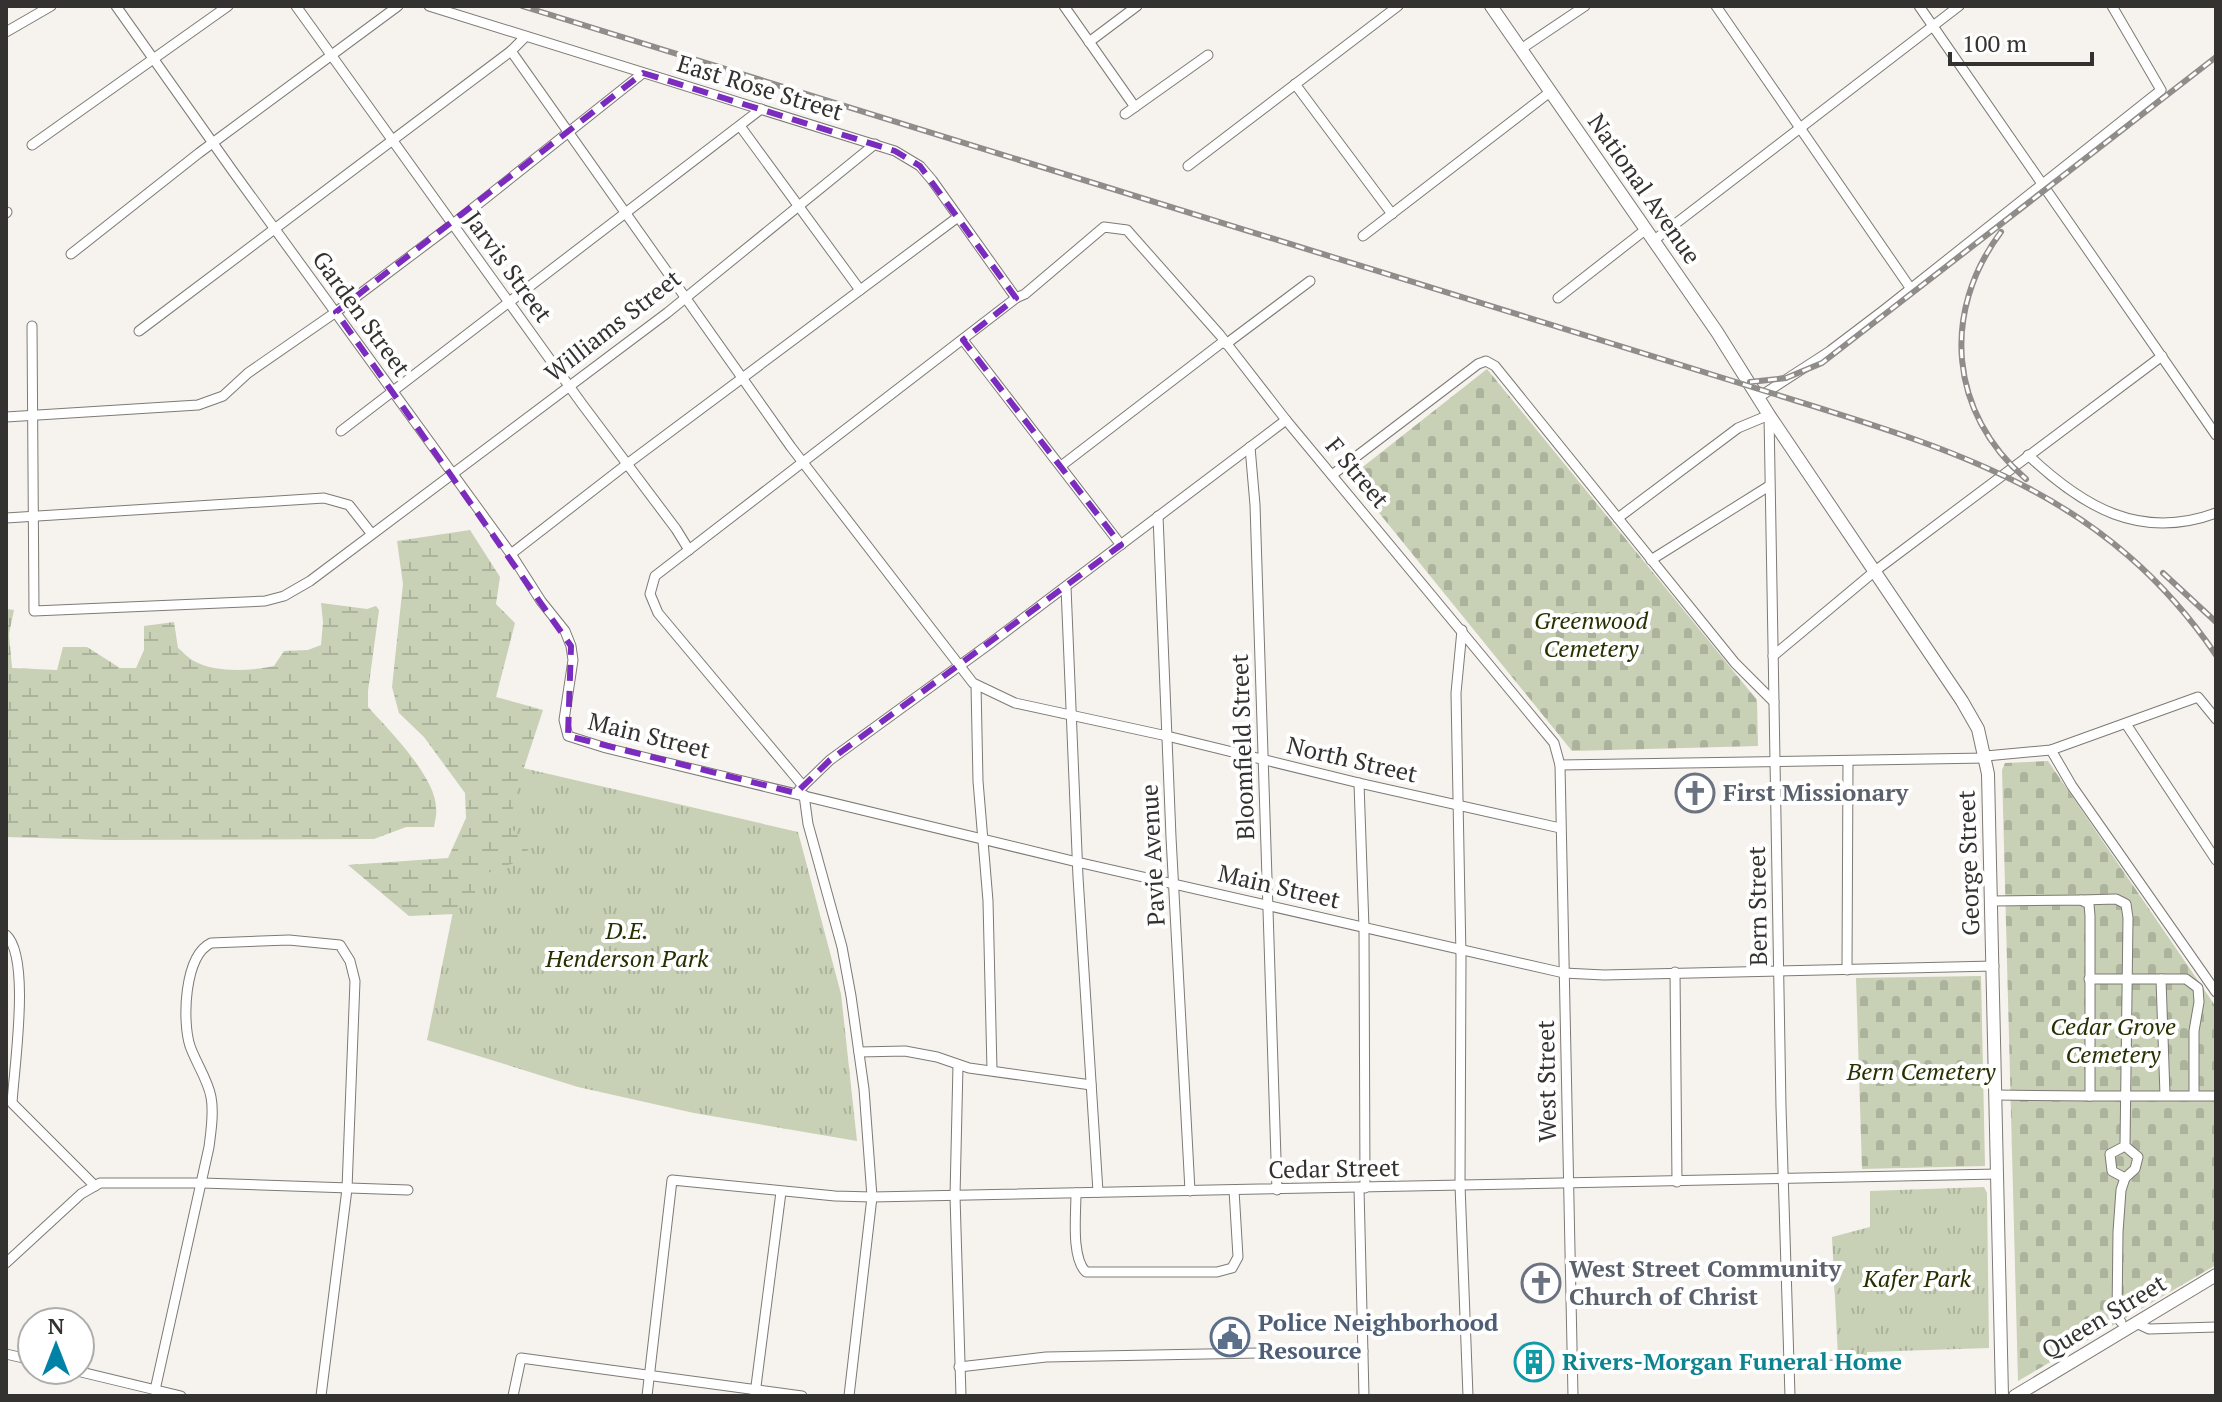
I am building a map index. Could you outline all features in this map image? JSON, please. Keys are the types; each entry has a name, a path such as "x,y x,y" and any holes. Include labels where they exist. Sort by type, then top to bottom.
{"street":[{"path":"6,32 51,6"},
{"name":"Garden Street","path":"116,6 565,631 573,660 564,720 568,736"},
{"path":"32,145 228,6"},
{"name":"Jarvis Street","path":"296,6 689,550"},
{"path":"71,254 398,6"},
{"name":"East Rose Street","path":"429,6 895,151 920,166 1016,298"},
{"path":"1064,6 1135,107"},
{"path":"1089,42 1137,6"},
{"path":"1188,166 1398,6"},
{"name":"National Avenue","path":"1491,6 1759,397"},
{"path":"1521,49 1585,6"},
{"path":"1716,6 1911,289"},
{"path":"1919,6 2216,435"},
{"path":"1558,298 1800,128 1959,6"},
{"path":"1759,397 1830,351 2161,90 2112,6"},
{"path":"139,331 511,51 525,37"},
{"name":"North Street","path":"511,51 791,447 976,685 1004,700 1560,828"},
{"path":"1125,114 1208,55"},
{"path":"6,417 198,405 223,396 242,378 453,224 643,73"},
{"path":"1295,84 1392,214"},
{"path":"1363,236 1550,92"},
{"path":"341,431 761,109"},
{"path":"740,126 860,290"},
{"name":"Williams Street","path":"32,516 34,611 274,599 310,581 452,475 687,296 875,144"},
{"path":"511,554 958,217"},
{"name":"F Street","path":"1016,298 1044,279 1104,227 1127,230 1136,237 1554,743 1560,765"},
{"path":"1061,466 1310,281"},
{"path":"849,1396 872,1197 859,1052 842,947 801,791 658,613 652,602 650,587 655,576 1016,298"},
{"path":"32,326 32,516"},
{"path":"963,340 1121,545"},
{"path":"1773,656 1875,571 2162,356"},
{"path":"1332,475 1486,361 1495,366 1735,663 1774,702"},
{"name":"George Street","path":"1759,397 1971,715 1986,757 1994,966 2002,1396"},
{"path":"1618,518 1738,428 1769,415"},
{"name":"Bern Street","path":"1769,415 1790,1396"},
{"path":"801,791 830,760 1286,420"},
{"name":"Bloomfield Street","path":"1250,447 1255,505 1277,1190"},
{"path":"2028,455 2102,511 2129,521 2178,523 2216,513"},
{"path":"1651,560 1769,486"},
{"path":"6,518 324,498 349,505 371,533"},
{"name":"Pavie Avenue","path":"1158,516 1190,1191"},
{"path":"1066,587 1077,862 1098,1192"},
{"path":"1462,630 1456,693 1461,951 1460,1185 1468,1396"},
{"path":"976,685 982,838 988,901 992,1070"},
{"path":"1560,765 1986,757 2051,750 2198,697 2216,719"},
{"path":"2126,724 2216,860"},
{"name":"Main Street","path":"568,736 606,748 801,791 1077,862 1564,973 1994,966"},
{"path":"2051,750 2072,786 2216,992"},
{"path":"1847,970 1848,761"},
{"name":"West Street","path":"1560,765 1573,1396"},
{"path":"1359,783 1364,928 1364,1396"},
{"path":"1992,901 2116,899 2126,904 2125,1146"},
{"path":"2081,900 2089,904 2090,1096"},
{"path":"6,935 15,945 20,971 9,1102 95,1186"},
{"path":"155,1390 202,1183 213,1108 211,1093 189,1042 190,973 195,959 205,946 224,940 289,940 334,944 346,952 355,981 347,1189 321,1396"},
{"path":"1675,972 1677,1182"},
{"path":"2089,979 2186,979 2198,988 2194,1095"},
{"path":"2161,979 2165,1095"},
{"path":"859,1052 905,1051 958,1065 1091,1085"},
{"path":"958,1065 955,1196 961,1396"},
{"path":"1996,1095 2216,1096"},
{"path":"2125,1146 2110,1154 2112,1171 2125,1178"},
{"path":"2121,1322 2117,1316 2121,1190 2125,1178 2135,1169 2138,1157 2125,1146"},
{"name":"Cedar Street","path":"649,1376 672,1180 781,1192 872,1197 1998,1174"},
{"path":"6,1263 81,1194 95,1186 119,1181 408,1190"},
{"path":"1076,1193 1077,1252 1079,1264 1086,1272 1217,1272 1232,1268 1238,1257 1234,1190"},
{"path":"755,1393 781,1192"},
{"path":"1571,1271 1666,1273"},
{"name":"Queen Street","path":"2015,1396 2216,1275"},
{"path":"2136,1323 2149,1329 2216,1327"},
{"path":"959,1367 1046,1357 1363,1351"},
{"path":"513,1396 521,1358 755,1393 802,1396"},
{"path":"1790,1367 1856,1364"},
{"path":"96,1376 181,1396"},
{"path":"647,1396 649,1376"}],"highlighted area":[{"path":"643,73 895,151 920,166 1016,298 963,340 1121,545 830,760 796,793 568,736 571,646 336,312"}],"green space":[{"name":"Greenwood Cemetery","path":"1487,369 1757,700 1758,746 1572,751 1350,477"},
{"path":"470,530 500,577 496,604 515,623 496,697 543,710 516,792 510,826 529,849 512,864 498,867 479,879 473,899 460,899 455,914 409,916 348,865 448,858 466,818 465,793 424,737 399,713 392,687 403,584 397,541"},
{"path":"321,603 367,609 376,606 379,610 368,707 410,754 428,782 436,808 434,827 406,827 374,839 107,840 6,837 6,609 14,610 9,634 12,668 57,670 63,647 87,647 120,668 136,668 144,650 144,626 174,622 178,648 192,660 212,668 244,670 274,666 284,651 308,650 321,645"},
{"name":"D.E. Henderson Park","path":"484,759 798,832 841,994 857,1141 694,1113 578,1087 427,1040"},
{"name":"Cedar Grove Cemetery","path":"2048,761 2216,1007 2216,1265 2018,1381 2002,770 2005,763"},
{"name":"Bern Cemetery","path":"1981,976 1985,1166 1862,1169 1856,978"},
{"name":"Kafer Park","path":"1984,1187 1987,1193 1989,1348 1867,1352 1867,1356 1838,1357 1832,1237 1870,1227 1870,1191"}],"railway":[{"path":"522,6 1832,412 1958,456 2016,482 2071,513 2123,551 2171,598 2216,655"},
{"path":"1750,382 1786,378 1822,363 2216,57"},
{"path":"2001,232 1982,263 1969,295 1962,328 1962,361 1968,393 1981,424 2000,453 2026,479"},
{"path":"2163,573 2216,622"}],"place":[{"name":"First Missionary","path":"1695,793"},
{"name":"West Street Community Church of Christ","path":"1541,1283"},
{"name":"Police Neighborhood Resource","path":"1230,1337"},
{"name":"Rivers-Morgan Funeral Home","path":"1534,1362"}]}
